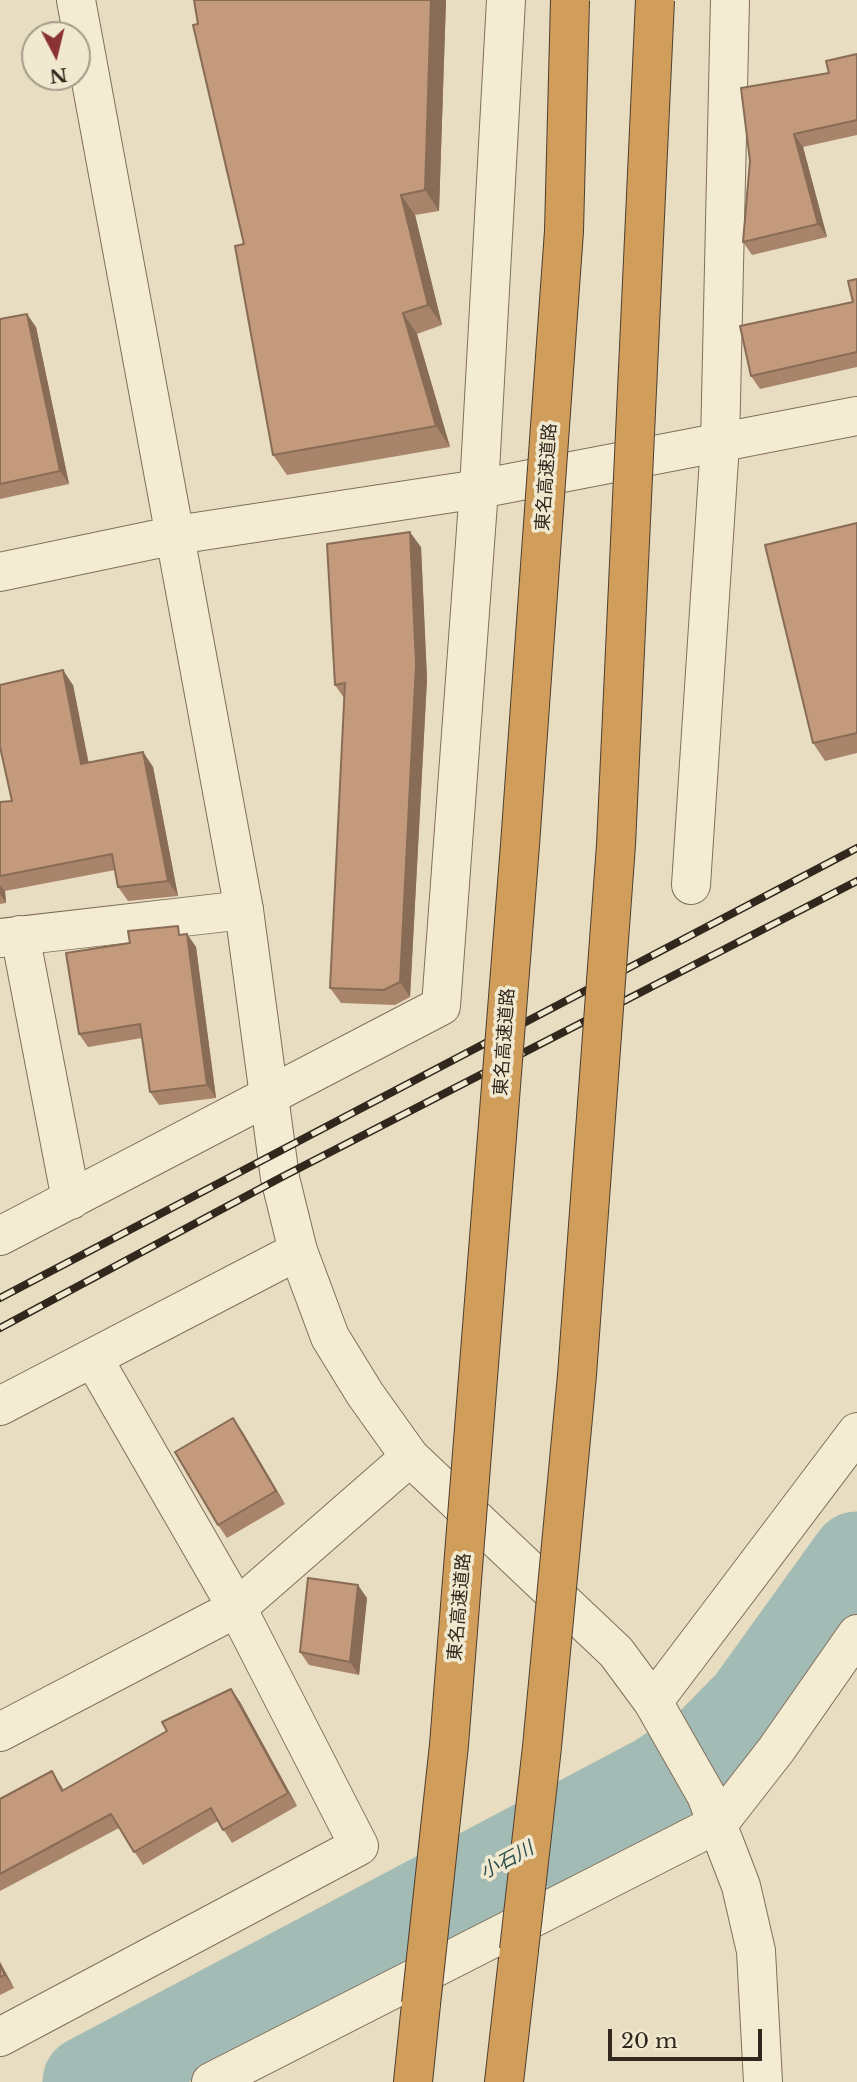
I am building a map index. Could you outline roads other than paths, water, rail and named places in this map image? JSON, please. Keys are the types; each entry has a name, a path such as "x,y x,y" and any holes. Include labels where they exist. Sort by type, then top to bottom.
{"highway":[{"name":"東名高速道路","path":"413,2082 450,1731 522,817 564,231 570,0"},
{"path":"504,2082 544,1734 577,1375 616,845 655,0"}],"street":[{"path":"76,0 244,910 280,1178 298,1251 330,1337 365,1394 410,1457 615,1652 653,1702 712,1809 741,1886 756,1951 763,2082"},
{"path":"0,1236 441,1006 479,489 506,0"},
{"path":"691,885 720,444 730,0"},
{"path":"0,572 176,535 479,489 857,416"},
{"path":"71,1200 10,936 244,910"},
{"path":"0,1406 298,1251"},
{"path":"0,2037 359,1846 237,1608 93,1358"},
{"path":"653,1702 857,1432"},
{"path":"0,1732 237,1608 410,1457"},
{"path":"211,2082 712,1809 776,1749 857,1634"}],"waterway":[{"name":"小石川","path":"89,2082 658,1781 709,1748 752,1704 857,1558"}],"railway":[{"path":"0,1298 857,848"},
{"path":"0,1328 280,1178 857,881"}]}
